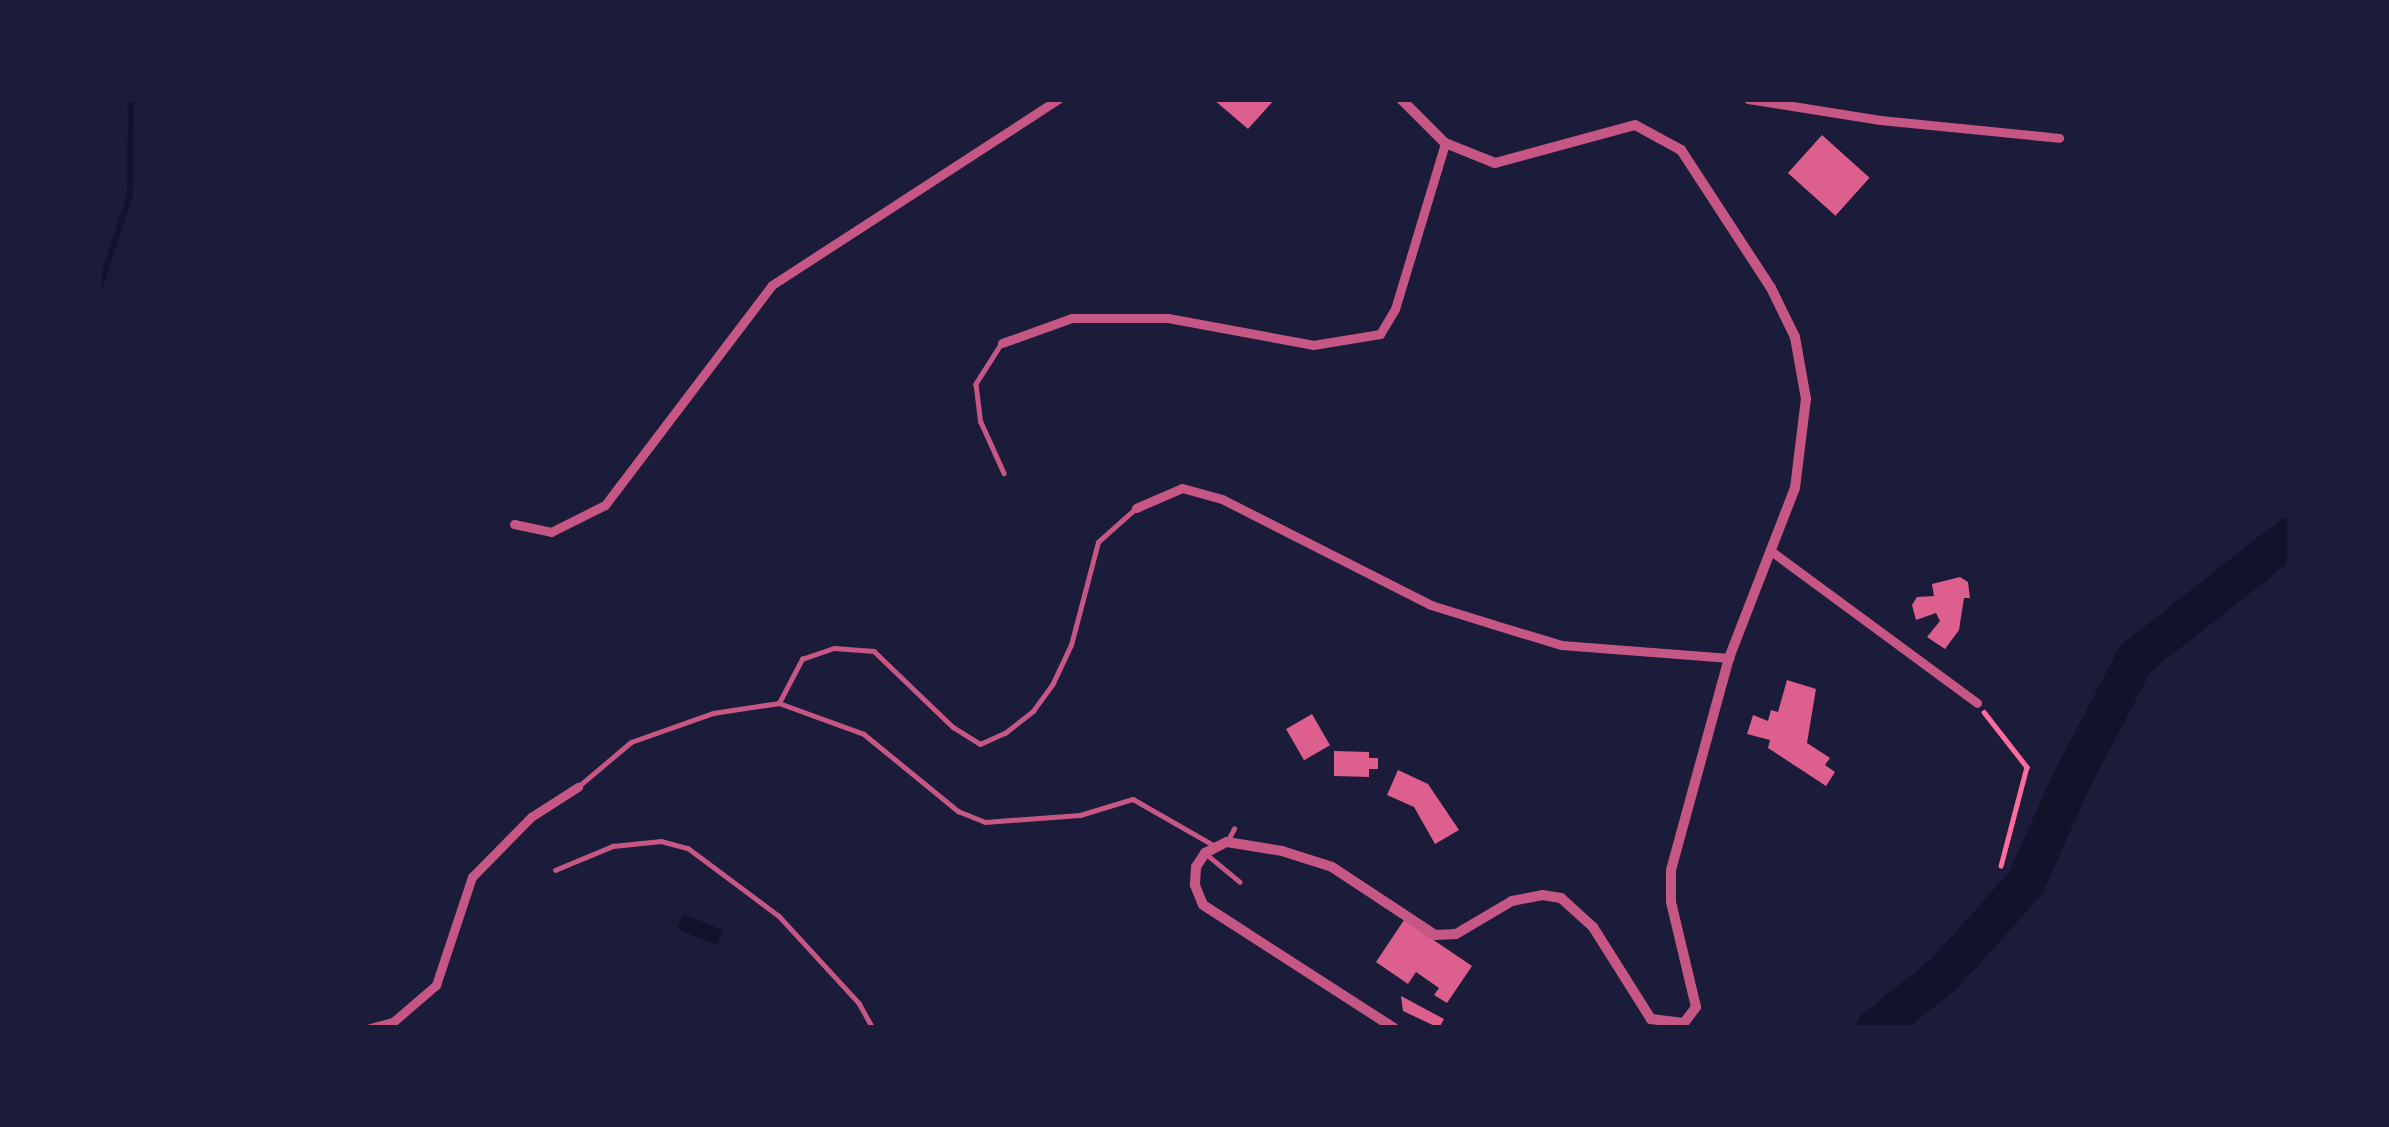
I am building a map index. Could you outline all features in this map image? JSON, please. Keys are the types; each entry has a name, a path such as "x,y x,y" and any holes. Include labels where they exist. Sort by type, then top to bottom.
{"street":[{"path":"514,524 551,532 605,505 772,285 1058,99"},
{"path":"1394,1028 1203,904 1195,885 1196,867 1216,847 1332,867 1435,935 1456,934 1512,901 1542,895 1561,898 1593,927 1652,1019 1684,1023 1696,1007 1671,902 1671,870 1729,658 1795,488 1807,399 1795,338 1772,288 1681,150 1635,125 1495,163 1445,143 1401,99"},
{"path":"1748,99 2059,138"},
{"path":"1002,343 1072,318 1168,318 1313,345 1380,334 1395,309 1445,143"},
{"path":"1136,508 1182,488 1222,499 1431,605 1492,624 1561,644 1729,658"},
{"path":"1771,551 1977,703"},
{"path":"370,1028 393,1022 436,986 472,877 531,817 578,787"}],"lane":[{"path":"1002,343 976,384 981,422 1004,473"},
{"path":"779,703 802,659 834,648 874,652 953,727 980,744 1005,733 1033,711 1053,683 1071,645 1098,542 1136,508"},
{"path":"578,787 631,742 713,713 779,703 863,734 958,811 985,823 1080,814 1132,799 1216,847 1240,882"},
{"path":"1216,847 1234,829"},
{"path":"555,870 614,846 661,841 688,848 778,916 859,1003 873,1028"}],"path":[{"path":"1977,703 2027,766 2001,866"}],"shaded area":[{"path":"683,914 723,930 717,945 677,929"}],"building":[{"path":"1213,99 1275,99 1248,129"},
{"path":"1822,135 1870,178 1835,216 1788,173"},
{"path":"1960,577 1968,582 1970,598 1964,598 1959,630 1945,649 1927,637 1940,621 1936,613 1916,620 1912,605 1917,597 1934,596 1932,584"},
{"path":"1787,680 1816,689 1807,743 1830,758 1825,765 1835,772 1826,786 1768,748 1770,740 1747,734 1753,715 1768,721 1771,710 1778,712"},
{"path":"1312,714 1330,745 1304,760 1286,729"},
{"path":"1334,751 1369,752 1369,758 1378,758 1378,769 1369,769 1369,777 1334,776"},
{"path":"1398,770 1428,784 1459,830 1435,844 1414,807 1387,795"},
{"path":"1404,920 1472,966 1447,1003 1434,995 1439,988 1416,972 1408,984 1376,962"},
{"path":"1401,996 1444,1019 1439,1028 1403,1011"}],"waterway":[{"path":"99,290 130,195 131,99"},
{"path":"1875,1028 1943,974 2025,883 2070,782 2135,658 2290,536"}]}
